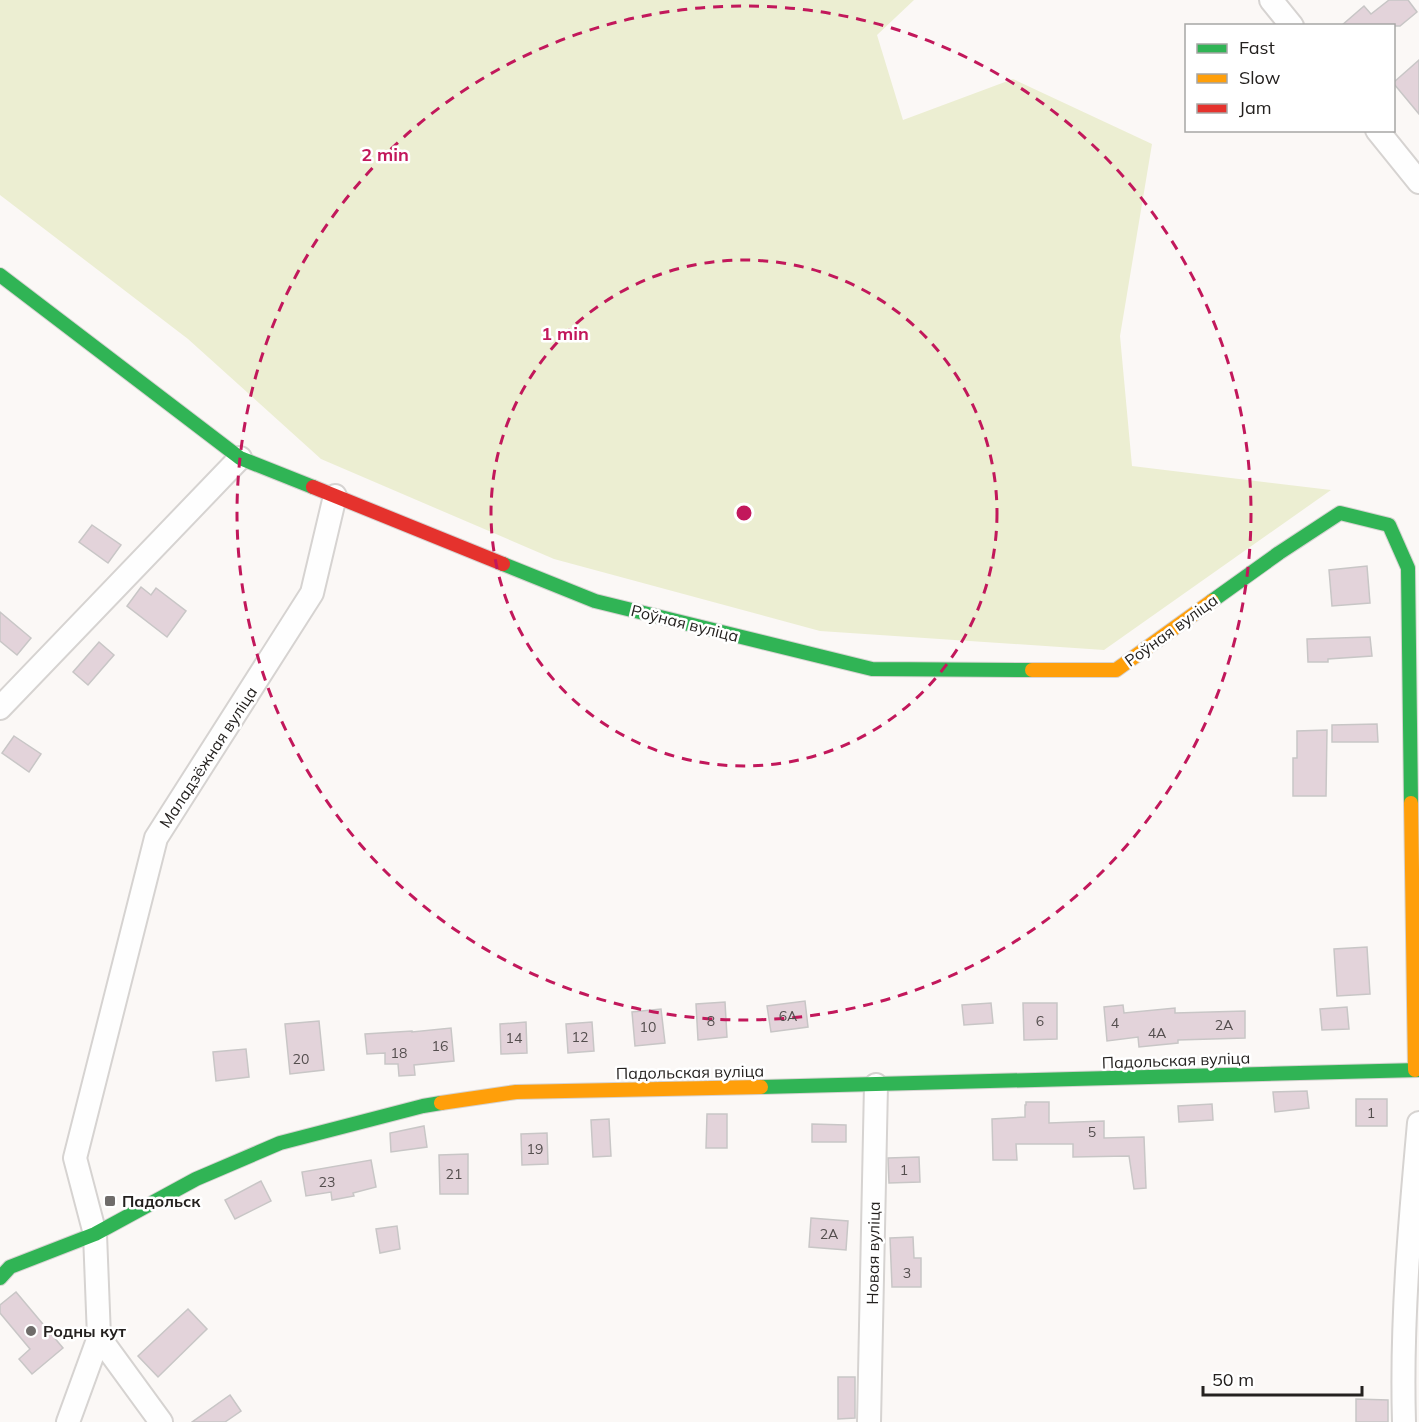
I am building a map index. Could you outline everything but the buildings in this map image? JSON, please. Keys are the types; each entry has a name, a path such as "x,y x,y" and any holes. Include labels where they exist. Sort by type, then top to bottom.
{"street":[{"path":"1271,0 1290,24"},
{"path":"1379,132 1419,182"},
{"path":"0,275 240,458 335,496"},
{"path":"0,708 240,458"},
{"name":"Роўная вуліца","path":"335,496 595,601 872,669 1116,670 1279,553 1340,513 1389,525 1414,564 1417,1070"},
{"name":"Маладзёжная вуліца","path":"99,1337 94,1234 75,1158 156,838 312,593 335,496"},
{"name":"Падольская вуліца","path":"3,1271 94,1234 196,1179 280,1143 423,1106 516,1092 1417,1070"},
{"name":"Новая вуліца","path":"869,1422 876,1085"},
{"path":"1404,1422 1402,1371 1419,1123"},
{"path":"68,1422 99,1337"},
{"path":"99,1337 160,1422"}],"green space":[{"path":"0,0 914,0 877,35 903,120 1013,79 1152,144 1120,336 1132,466 1331,490 1104,650 820,631 554,559 321,459 188,339 0,195"}],"traffic: fast":[{"path":"0,275 240,458 313,487"},
{"path":"1212,601 1340,513 1389,525 1408,568 1411,803"},
{"path":"503,564 595,601 872,669 1032,670"},
{"path":"761,1087 1419,1070"},
{"path":"0,1278 10,1267 95,1234 196,1179 280,1143 441,1103"}],"traffic: slow":[{"path":"1032,670 1116,670 1212,601"},
{"path":"1411,803 1415,1070"},
{"path":"441,1103 516,1092 761,1087"}],"traffic: jam":[{"path":"313,487 503,564"}],"place":[{"name":"Падольск","path":"110,1201"},
{"name":"Родны кут","path":"31,1331"}]}
